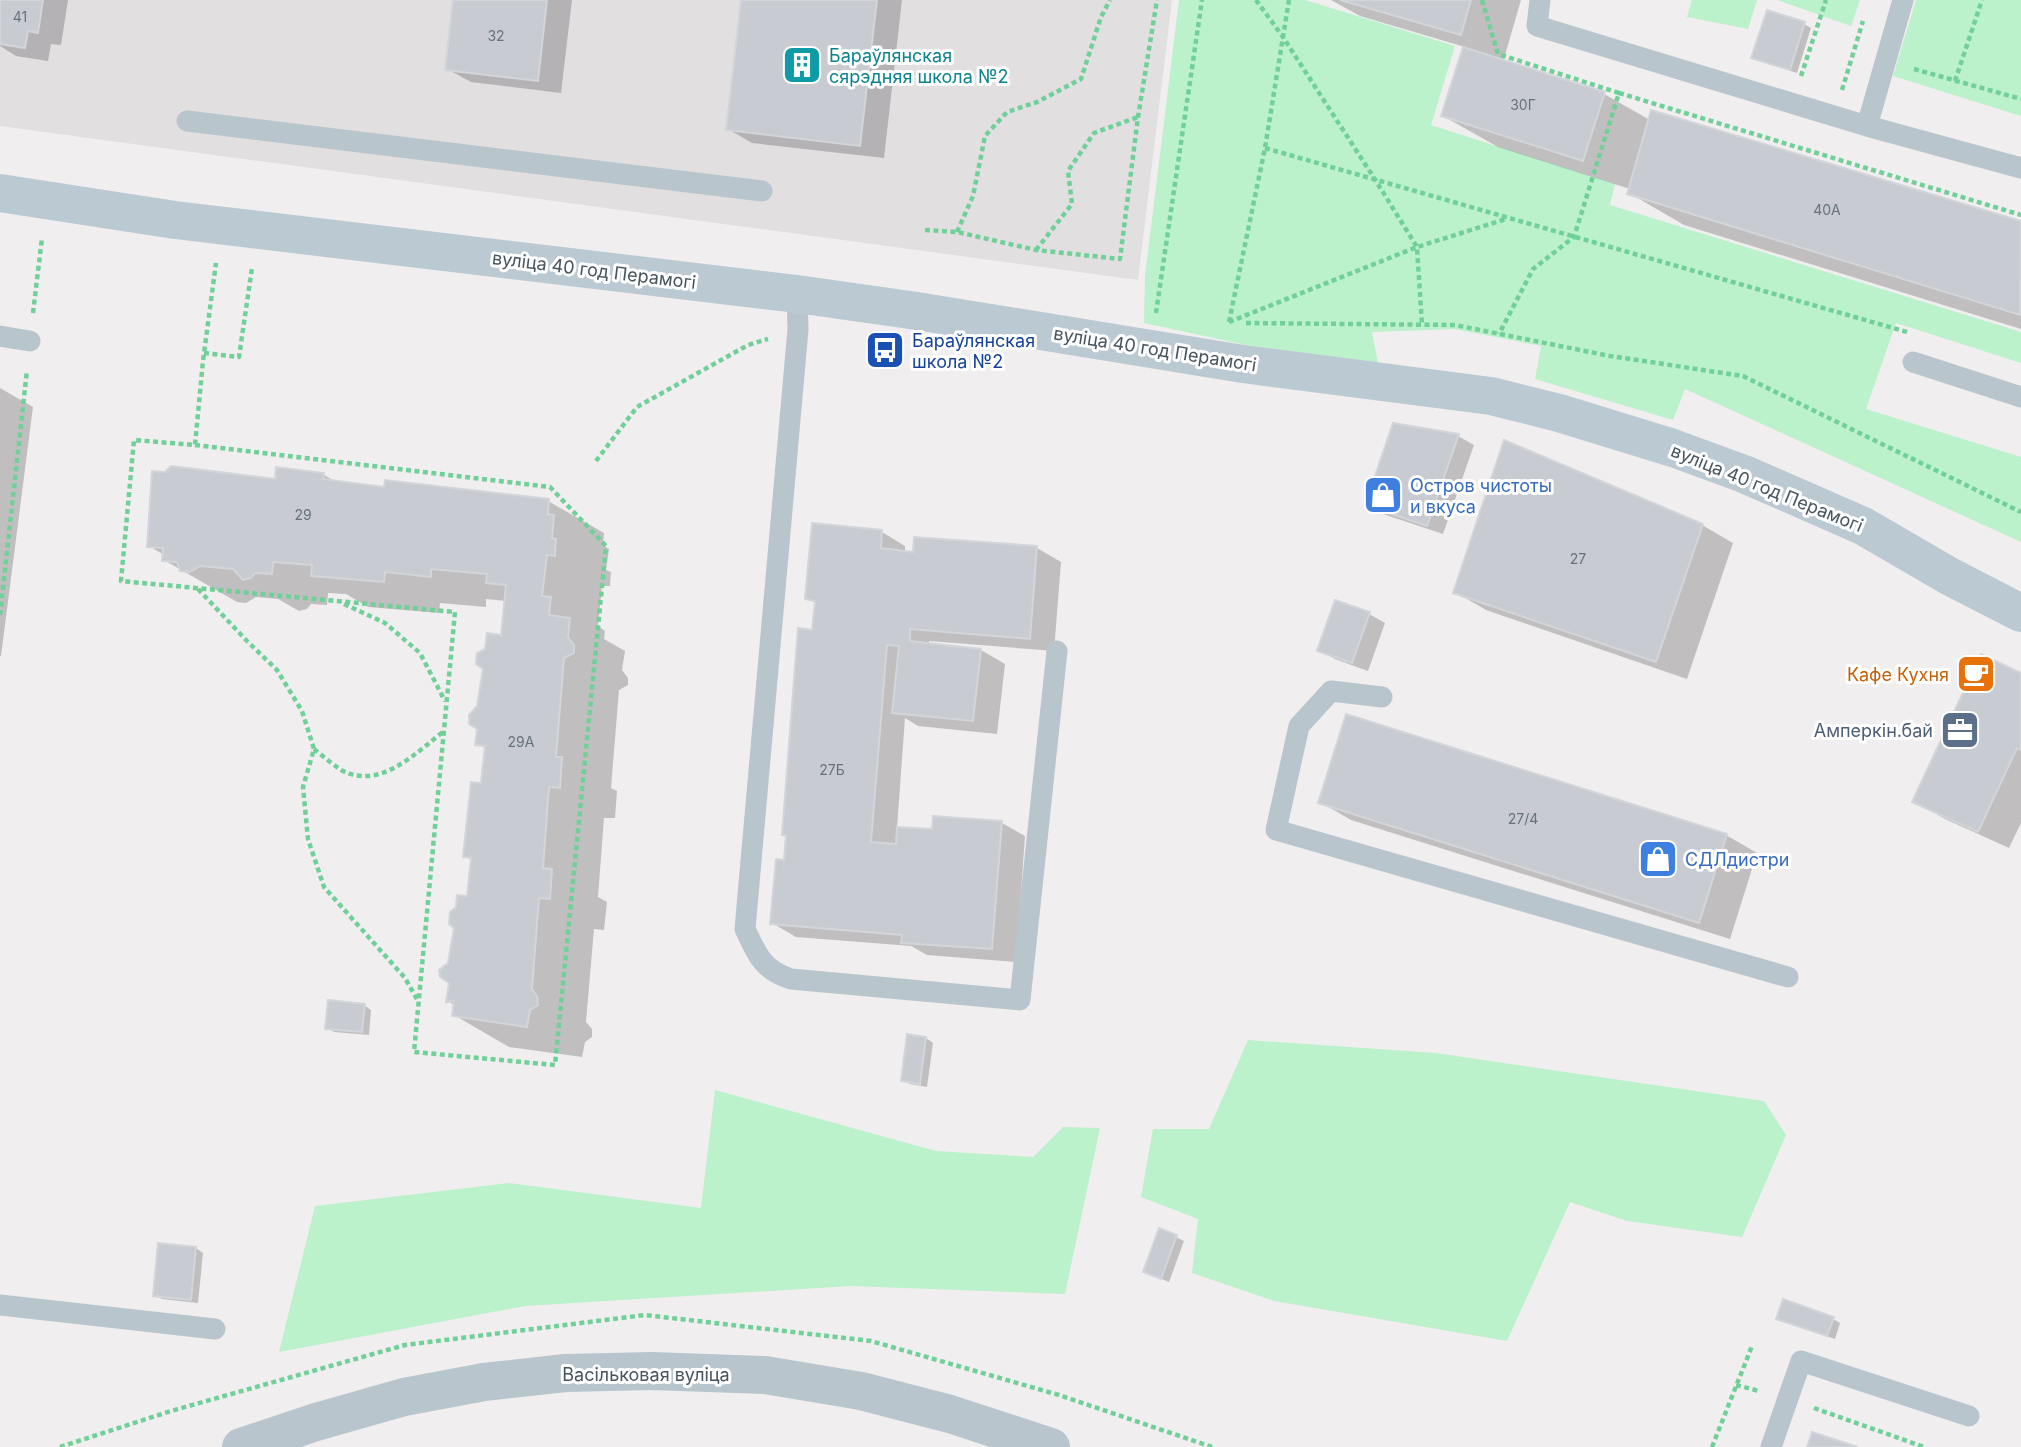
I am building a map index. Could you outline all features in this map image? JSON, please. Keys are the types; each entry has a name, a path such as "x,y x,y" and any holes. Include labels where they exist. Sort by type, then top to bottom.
{"street":[{"name":"вуліца 40 год Перамогі","path":"0,193 222,226 797,293 1243,364 1491,396 1559,413 1744,474 1863,526 2021,614"},
{"name":"Васільковая вуліца","path":"262,1444 316,1422 404,1397 565,1373 652,1371 765,1375 861,1391 950,1414 1051,1447"}],"lane":[{"path":"1540,0 1537,26 1867,126 2021,168"},
{"path":"1867,126 1903,0"},
{"path":"187,121 762,191"},
{"path":"797,293 799,328 745,929 762,962 776,974 790,979 1020,1000 1058,651"},
{"path":"0,336 30,341"},
{"path":"1913,362 2021,397"},
{"path":"1382,697 1331,691 1299,726 1276,830 1788,977"},
{"path":"0,1305 215,1328"},
{"path":"1771,1447 1801,1361 1969,1416"}],"path":[{"path":"957,232 973,196 985,136 1007,112 1037,102 1081,79 1101,17 1110,0"},
{"path":"925,230 957,232 1036,250 1120,259 1138,117 1157,0"},
{"path":"1155,314 1202,0"},
{"path":"1256,0 1283,37 1417,247 1422,325"},
{"path":"1228,322 1265,149 1289,0"},
{"path":"1482,0 1498,54 2021,215"},
{"path":"1793,103 1826,0"},
{"path":"1955,81 1982,0"},
{"path":"1834,116 1865,13"},
{"path":"1853,52 2021,99"},
{"path":"1499,334 1533,269 1574,237 1619,93"},
{"path":"1036,250 1072,204 1068,171 1094,133 1138,117"},
{"path":"1265,149 1918,335"},
{"path":"1228,322 1417,247 1508,218"},
{"path":"195,445 204,353 222,226"},
{"path":"0,615 43,230"},
{"path":"204,353 239,358 253,261"},
{"path":"1228,322 1455,325 1610,356 1743,376 2021,512"},
{"path":"596,461 637,407 748,345"},
{"path":"134,440 195,445 551,487 606,546 555,1065 414,1052 455,612 121,581 134,440"},
{"path":"198,588 277,670 302,711 314,749 303,787 308,839 324,887 405,978 419,1001"},
{"path":"341,602 385,623 420,653 447,704"},
{"path":"314,749 343,771 370,777 403,765 444,730"},
{"path":"1712,1447 1752,1346"},
{"path":"1736,1385 1788,1399 1924,1447"}],"shaded area":[{"path":"0,0 1172,0 1138,280 0,126"}],"green space":[{"path":"1179,0 1305,0 1455,46 1431,125 1615,184 1610,205 2021,332 2021,363 1896,323 1866,409 2021,457 2021,542 1685,389 1673,420 1535,379 1541,346 1454,329 1372,332 1378,363 1246,345 1144,323 1145,276"},
{"path":"1692,0 1757,0 1748,29 1687,17"},
{"path":"1777,0 1860,0 1851,26"},
{"path":"1916,0 2021,0 2021,116 1893,76"},
{"path":"1248,1040 1436,1053 1764,1101 1786,1135 1742,1237 1627,1221 1570,1202 1507,1341 1274,1301 1192,1273 1198,1219 1141,1197 1153,1129 1209,1129"},
{"path":"715,1090 936,1151 1033,1157 1063,1127 1100,1128 1065,1294 851,1286 525,1306 279,1352 315,1206 509,1183 701,1208"}],"building":[{"path":"0,0 43,0 38,33 28,31 25,48 0,44"},
{"path":"453,0 547,0 538,81 445,70"},
{"name":"Бараўлянская сярэдняя школа №2","path":"741,0 877,0 860,146 726,130"},
{"path":"1340,0 1471,0 1461,35"},
{"path":"1767,10 1805,22 1790,70 1751,58"},
{"path":"1463,47 1605,92 1583,161 1441,116"},
{"path":"1651,110 2021,221 2020,315 1627,194"},
{"path":"1393,423 1459,434 1427,526 1365,505"},
{"path":"1504,440 1703,524 1656,662 1453,593"},
{"path":"171,466 275,479 276,467 324,473 323,479 384,487 385,480 549,499 548,514 554,515 552,538 556,539 555,556 547,555 542,596 551,597 549,615 570,618 568,637 574,645 574,653 564,658 556,757 562,757 560,788 549,787 543,868 552,869 550,899 539,898 532,989 537,996 538,1005 530,1010 527,1027 452,1016 454,1001 446,1002 449,983 440,977 439,970 448,963 454,928 449,924 450,912 456,907 457,895 467,896 471,858 463,857 471,782 481,783 485,746 475,745 477,729 469,724 469,715 477,706 483,669 476,664 477,653 485,649 487,633 501,635 506,585 486,583 487,574 431,569 431,577 385,572 384,582 311,576 312,565 273,562 272,574 255,573 251,578 243,580 233,569 200,566 190,572 180,571 177,562 162,561 163,548 147,547 152,471 165,472"},
{"path":"812,523 882,530 881,548 913,552 914,537 1037,546 1030,639 910,629 910,641 981,649 973,721 892,713 899,646 887,645 871,842 896,844 897,827 932,829 933,816 1002,821 992,949 901,943 902,935 770,924 776,859 784,860 786,835 782,835 798,628 812,630 815,601 805,599"},
{"path":"1335,600 1370,612 1352,663 1317,651"},
{"path":"1981,654 2021,673 2021,750 2017,748 1978,832 1912,802"},
{"path":"1346,714 1727,834 1699,923 1318,803"},
{"path":"328,1000 365,1004 362,1032 325,1029"},
{"path":"907,1034 926,1037 920,1084 901,1081"},
{"path":"1159,1228 1177,1235 1161,1279 1143,1272"},
{"path":"158,1243 196,1247 191,1300 153,1296"},
{"path":"1783,1299 1834,1317 1827,1336 1776,1319"},
{"path":"1812,1432 1858,1447 1807,1447"}],"place":[{"name":"Бараўлянская сярэдняя школа №2","path":"802,65"},
{"name":"Бараўлянская школа №2","path":"885,350"},
{"name":"Остров чистоты и вкуса","path":"1383,495"},
{"name":"Кафе Кухня","path":"1976,674"},
{"name":"Амперкін.бай","path":"1960,730"},
{"name":"СДЛдистри","path":"1658,859"}]}
